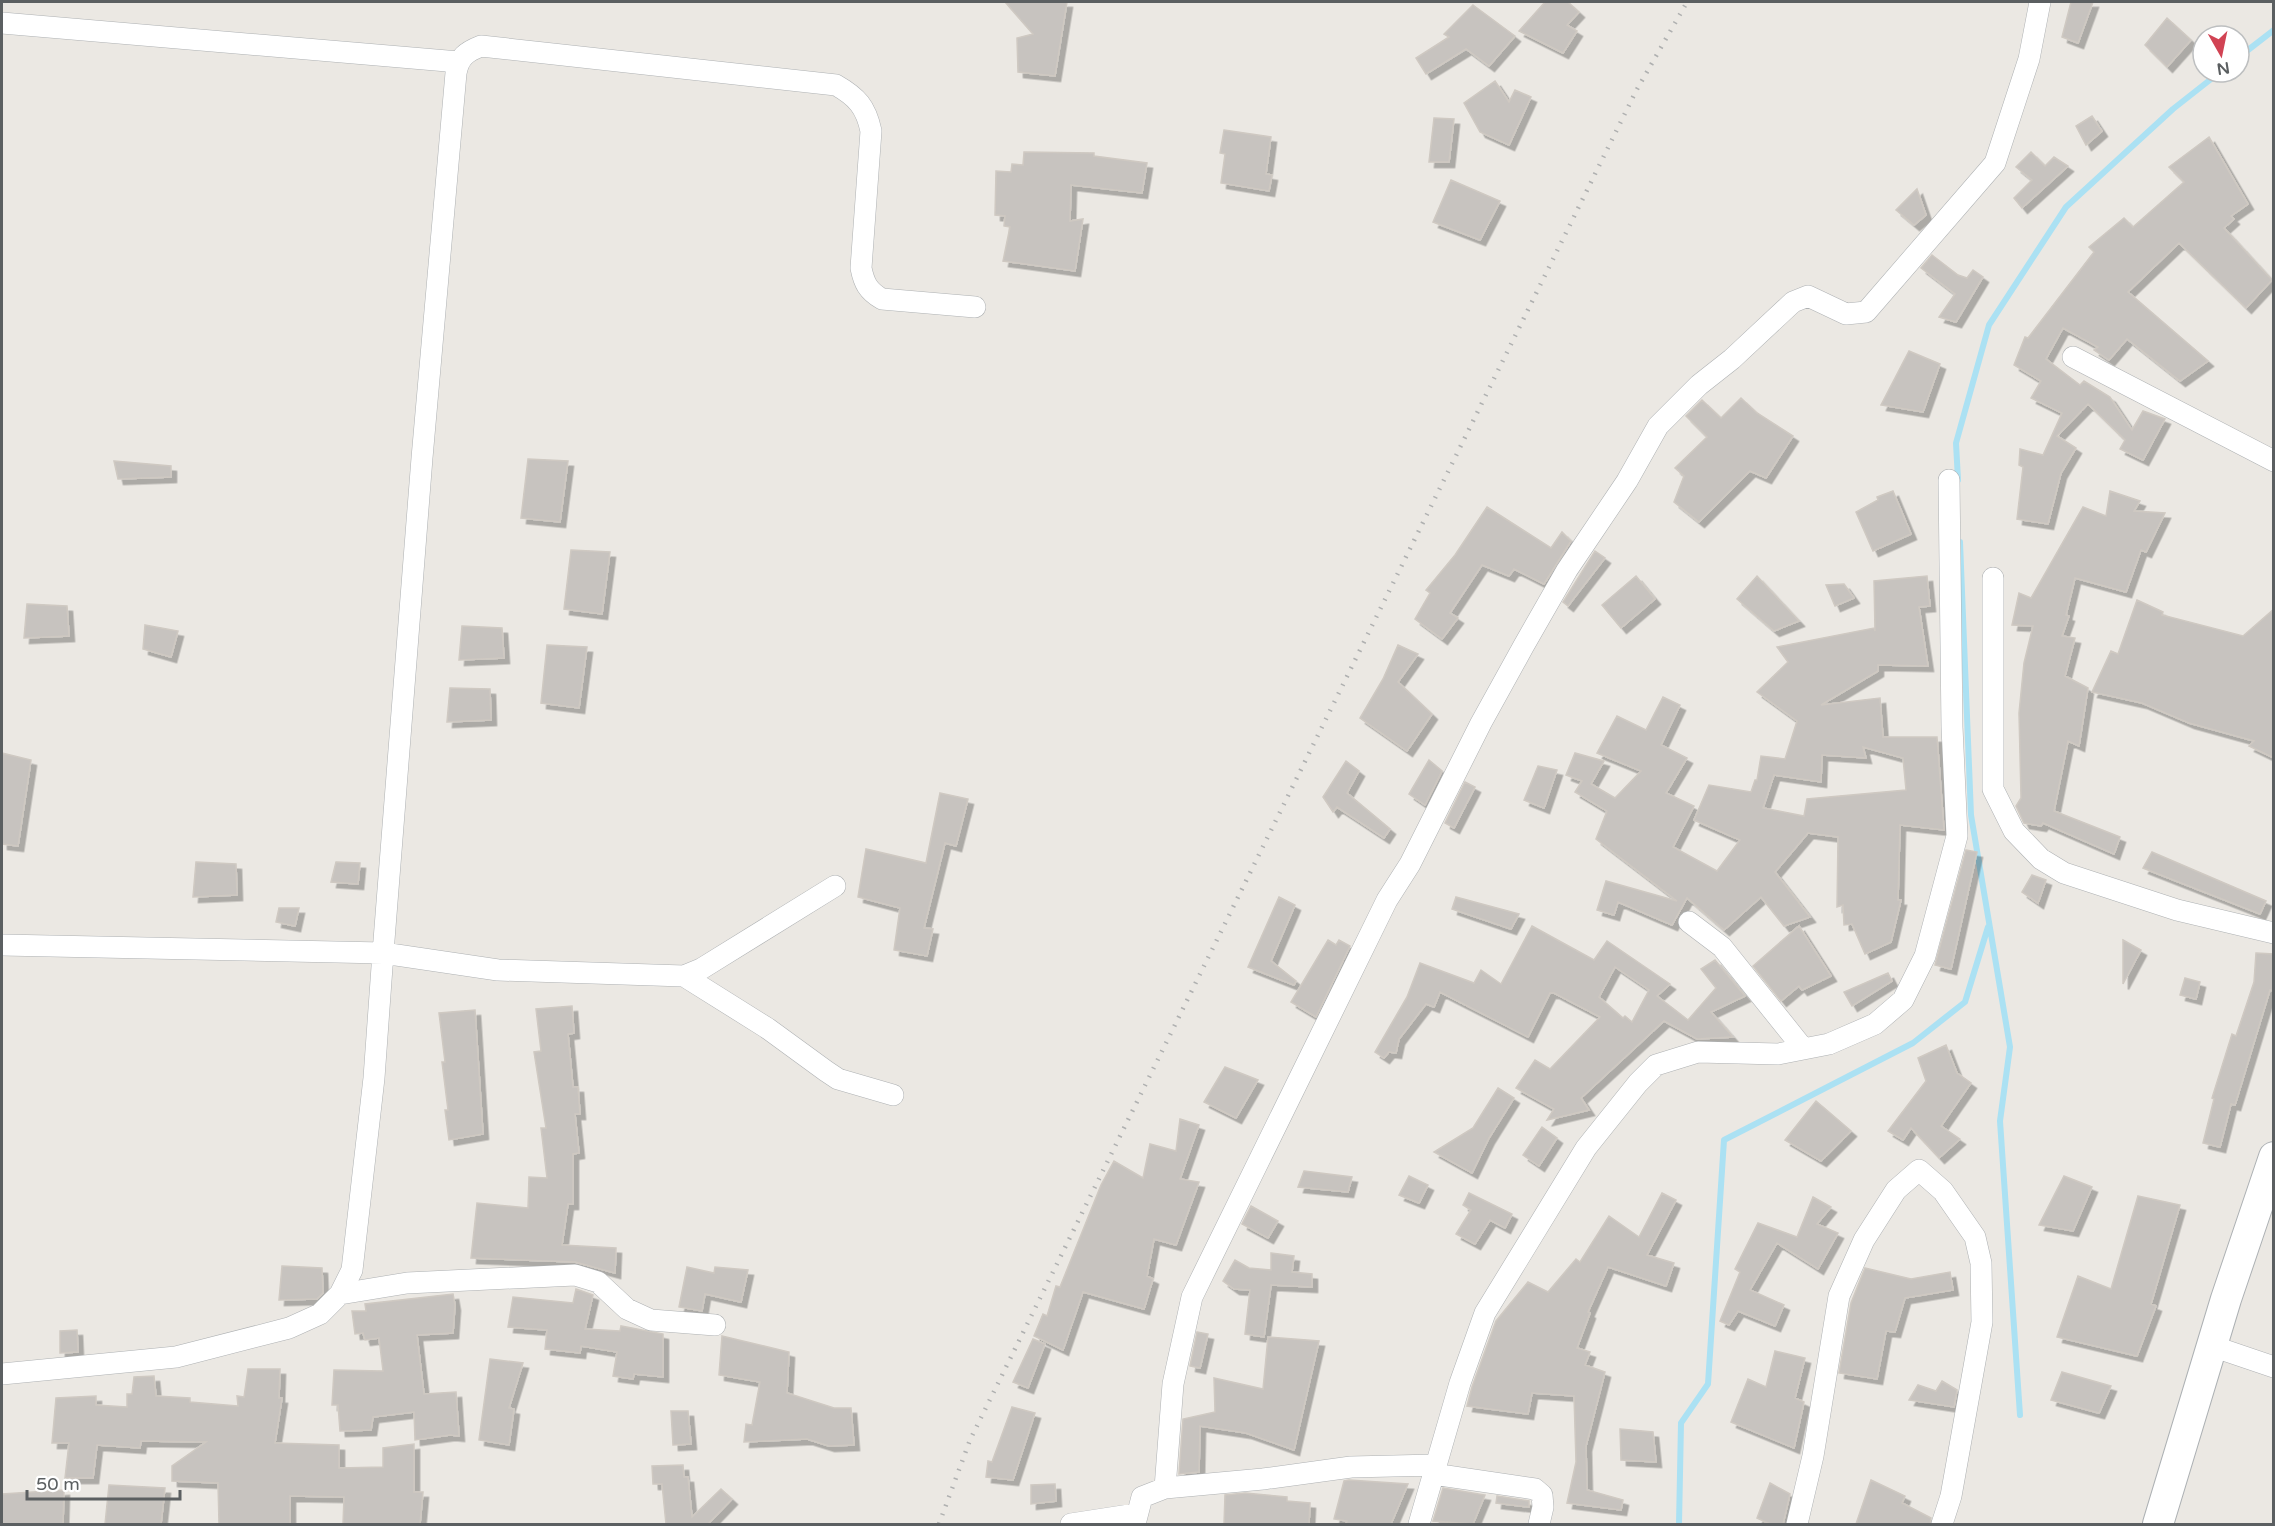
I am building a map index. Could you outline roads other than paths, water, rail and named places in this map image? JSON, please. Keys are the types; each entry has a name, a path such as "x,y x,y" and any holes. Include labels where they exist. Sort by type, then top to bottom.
{"main road":[{"path":"2158,1524 2212,1346 2269,1186 2274,1157"}],"street":[{"path":"1165,1488 1173,1384 1192,1298 1387,900 1410,864 1481,723 1567,570 1627,481 1658,426 1699,385 1732,359 1792,302 1808,296 1846,314 1866,312 1995,164 2029,59 2040,2"},
{"path":"2,22 459,62"},
{"path":"2,1374 176,1358 289,1328 320,1314 340,1294 352,1270 374,1078 422,458 459,62 467,51 482,46 836,86 855,96 867,113 871,131 861,268 864,283 871,293 882,299 975,307"},
{"path":"2073,357 2274,461"},
{"path":"1419,1524 1460,1383 1485,1313 1586,1148 1638,1083 1656,1065 1698,1052 1778,1054 1802,1047 1829,1044 1875,1024 1903,1000 1925,956 1957,836 1952,727 1949,480"},
{"path":"1993,578 1994,789 2014,831 2041,859 2064,873 2177,910 2274,933"},
{"path":"2,945 383,953 498,970 684,976 701,969 835,886"},
{"path":"1689,922 1722,947 1802,1047"},
{"path":"684,976 767,1028 838,1078 893,1095"},
{"path":"1797,1524 1813,1456 1839,1296 1864,1240 1896,1190 1919,1170 1943,1191 1975,1237 1981,1263 1982,1322 1951,1496 1944,1523"},
{"path":"340,1294 407,1283 575,1275 598,1282 627,1309 651,1320 715,1325"},
{"path":"2212,1346 2274,1367"},
{"path":"1071,1524 1136,1519 1142,1497 1165,1488 1263,1479 1351,1467 1434,1470 1535,1489 1542,1495 1543,1507 1539,1524"}],"waterway":[{"path":"2251,48 2274,30"},
{"path":"1958,480 1956,443 1989,325 2066,207 2173,109 2205,84"},
{"path":"1960,542 1971,815 2010,1047 2000,1121 2020,1415"},
{"path":"1679,1524 1681,1423 1708,1384 1724,1140 1913,1043 1965,1002 1988,927"}],"railway":[{"path":"939,1524 970,1440 1636,91 1687,2"}]}
